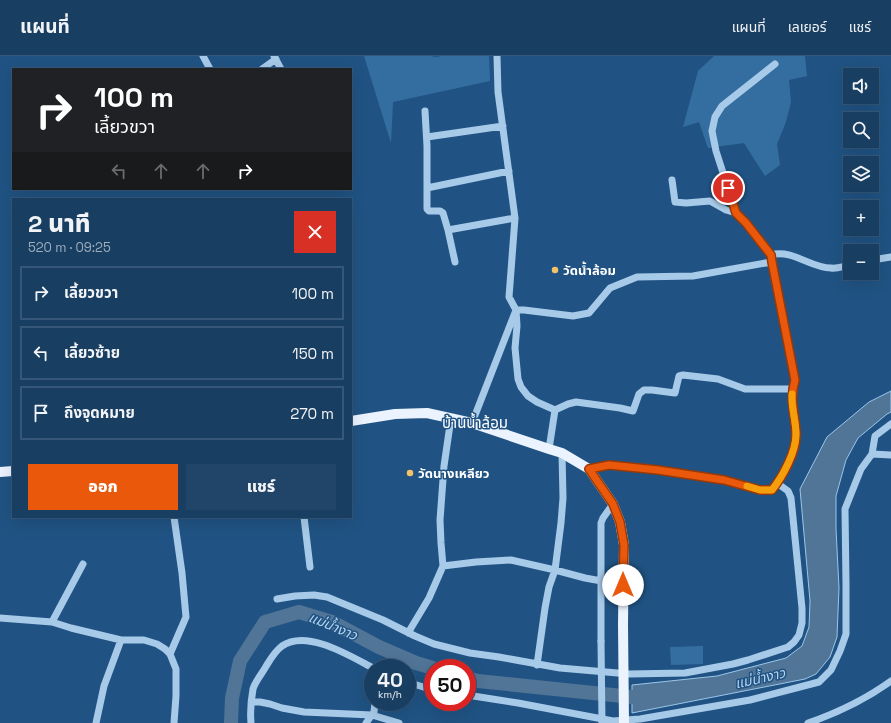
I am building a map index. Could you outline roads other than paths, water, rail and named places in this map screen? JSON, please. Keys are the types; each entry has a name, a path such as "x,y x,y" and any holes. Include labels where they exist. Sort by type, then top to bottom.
{"main road":[{"path":"352,421 395,414 427,413 472,423 549,448 562,453 589,469 613,504 620,522 624,545 624,723"},
{"path":"0,472 12,471"}],"street":[{"path":"203,56 209,68"},
{"path":"497,56 498,92 516,218 509,297 516,310 517,326 515,348 518,379 521,387 528,396 555,410 576,402 633,411 639,394 644,390 674,393 680,376 683,375 718,379 745,389 792,389"},
{"path":"263,68 275,57 280,68"},
{"path":"589,469 609,465 658,470 724,480 760,490 772,490 782,475 790,458 796,434 792,398 792,389 795,380 771,258 746,223 736,213 716,151 712,131 715,117 722,106 775,64"},
{"path":"425,111 427,137 428,210 440,211 443,213 455,262"},
{"path":"427,137 503,126"},
{"path":"428,188 509,172"},
{"path":"672,180 675,202 686,203 710,201 726,210 736,213"},
{"path":"448,230 516,218"},
{"path":"516,310 573,316 589,313 610,288 637,277 693,276 771,258 778,253 788,254 817,266 832,268 843,266"},
{"path":"879,259 891,257"},
{"path":"472,423 516,310"},
{"path":"549,448 555,410"},
{"path":"408,633 430,598 443,566 440,520 444,466 451,418"},
{"path":"476,696 612,721 640,719 750,700 819,682 831,670 846,634 845,509 861,469 872,454 875,436 891,424"},
{"path":"537,664 549,587 555,570 562,523 562,453"},
{"path":"872,454 891,455"},
{"path":"277,599 314,595 327,597 383,620 434,644 470,653 560,668 629,674 685,673 733,664 788,647 794,642 802,623 802,608 791,498 788,491 777,483"},
{"path":"602,723 601,523 613,504"},
{"path":"170,654 186,617 182,573 174,518"},
{"path":"304,518 310,567"},
{"path":"443,566 511,560 585,578 623,585"},
{"path":"52,622 83,564"},
{"path":"0,618 52,622 121,640 144,640 156,644 170,654 176,669 174,723"},
{"path":"96,723 104,686 121,640"},
{"path":"251,723 250,712 253,688 273,655 282,646 292,642 305,640 336,649 364,663"},
{"path":"808,723 858,702 891,681"},
{"path":"252,702 265,703 304,712 372,715 399,723"},
{"path":"366,723 374,711"}],"water":[{"path":"891,391 891,412 858,438 846,460 836,496 839,588 837,637 830,657 816,674 805,679 632,713 632,685 717,676 786,658 802,646 809,627 810,601 800,489 827,437 869,402"}],"waterway":[{"name":"แม่น้ำงาว","path":"231,723 232,698 240,661 265,622 299,612 332,622 379,647 424,665"},
{"name":"แม่น้ำงาว","path":"476,680 651,699"}],"place":[{"name":"วัดน้ำล้อม","path":"555,270"},
{"name":"วัดนางเหลียว","path":"410,473"}],"district":[{"name":"บ้านน้ำล้อม","path":"475,423"}]}
